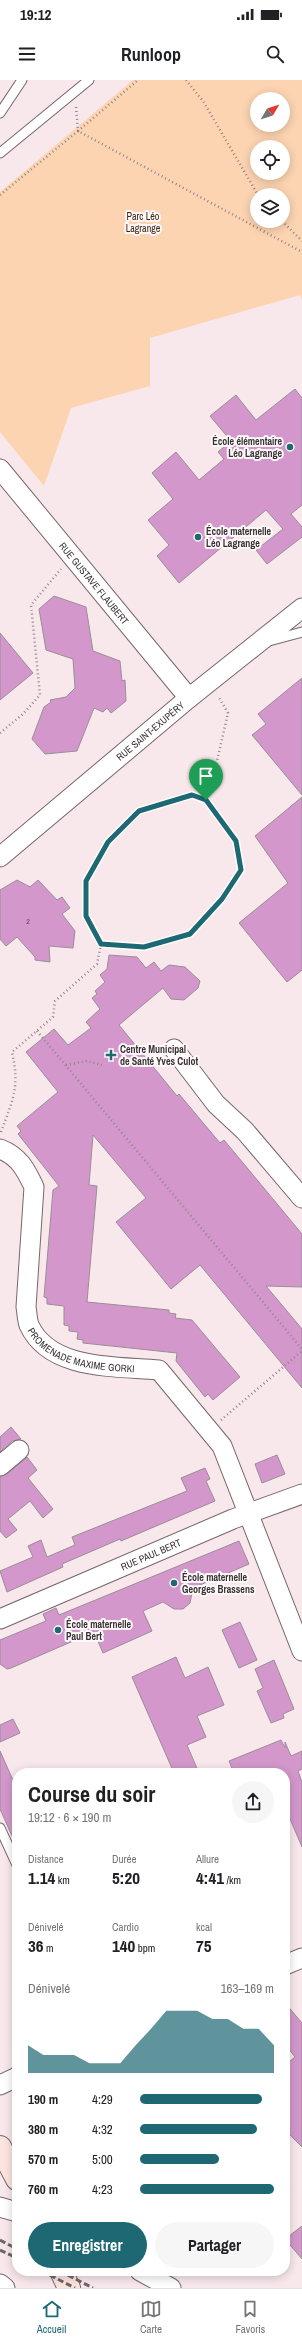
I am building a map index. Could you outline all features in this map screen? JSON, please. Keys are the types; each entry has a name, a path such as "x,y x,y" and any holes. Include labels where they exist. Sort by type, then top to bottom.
{"main road":[{"path":"2,2156 12,2171"},
{"path":"64,2276 70,2288"}],"street":[{"name":"RUE GUSTAVE FLAUBERT","path":"0,469 189,698"},
{"name":"RUE SAINT-EXUPÉRY","path":"0,857 189,698 302,608"},
{"path":"174,1049 216,1104 245,1131 302,1198"},
{"name":"PROMENADE MAXIME GORKI","path":"0,1149 12,1153 26,1169 34,1187 26,1307 29,1324 39,1340 56,1352 82,1363 159,1370 222,1446 302,1651"},
{"path":"0,1466 20,1450"},
{"name":"RUE PAUL BERT","path":"0,1619 249,1513 302,1494"},
{"path":"290,1963 302,1958"},
{"path":"0,2085 12,2079"},
{"path":"0,2207 12,2211"},
{"path":"149,2276 171,2288"},
{"path":"0,2284 5,2288"}],"lane":[{"path":"0,113 22,80"},
{"path":"0,153 89,80"},
{"path":"258,644 302,632"},
{"path":"0,1828 12,1854"}],"path":[{"path":"0,195 138,80"},
{"path":"186,80 203,101 254,188"},
{"path":"68,98 78,109 78,131"},
{"path":"78,131 302,252"},
{"path":"289,228 302,241"},
{"path":"0,733 24,714 40,694 31,605 72,557"},
{"path":"206,800 228,713 210,682"},
{"path":"0,1134 14,1098 17,1076 12,1052 53,1017 55,1002 97,964 101,944 86,916 86,881 108,842 139,811 192,795 206,800 236,841 241,870 222,899 190,934 144,947 101,944"},
{"path":"37,1031 302,1350 208,1430"},
{"path":"66,1065 87,1061 102,1065"}],"green space":[{"name":"Parc Léo Lagrange","path":"133,80 302,80 302,300 300,295 150,338 150,386 71,408 44,486 0,432 0,192"}],"building":[{"path":"295,389 302,398 302,505 291,514 302,527 302,537 267,564 256,550 283,529 266,510 179,583 157,556 169,545 148,520 173,499 152,473 176,452 199,480 224,459 218,452 231,441 210,416 236,395 256,420"},
{"path":"54,596 86,607 93,651 120,661 122,681 125,680 126,701 111,713 107,708 103,712 94,708 77,751 45,754 32,739 44,707 51,702 50,700 66,697 75,688 73,659 46,650 39,609"},
{"path":"0,633 33,673 0,700"},
{"path":"302,678 302,795 252,735 266,724 258,714"},
{"path":"302,797 302,970 287,982 239,923 288,883 255,836"},
{"path":"17,880 30,887 38,880 57,900 62,897 70,908 62,914 75,931 73,948 49,946 50,962 35,960 35,957 17,937 6,946 0,939 0,890"},
{"path":"109,955 137,957 146,968 154,962 161,971 169,965 185,967 200,981 198,988 184,1000 171,999 163,988 119,1025 177,1096 179,1094 220,1143 224,1140 302,1234 302,1287 266,1286 302,1329 302,1388 200,1265 171,1289 116,1222 146,1198 93,1135 89,1185 97,1186 87,1302 169,1310 169,1313 176,1314 175,1318 192,1320 240,1377 213,1400 208,1394 205,1397 176,1361 177,1353 83,1343 83,1340 77,1339 78,1332 69,1331 69,1326 64,1325 64,1306 47,1304 47,1298 44,1297 53,1190 59,1186 18,1134 21,1131 17,1126 58,1092 26,1052 54,1029 68,1045 91,1028 86,1022 100,1009 92,998 97,994 95,991 105,982 100,975 107,969"},
{"path":"11,1427 21,1439 12,1441 0,1452 0,1437"},
{"path":"277,1455 285,1474 262,1483 255,1464"},
{"path":"27,1457 37,1470 28,1478 53,1509 43,1518 30,1501 8,1519 17,1530 6,1538 0,1531 0,1477 7,1474"},
{"path":"205,1468 210,1479 206,1481 215,1501 62,1564 63,1567 7,1592 0,1571 33,1557 28,1546 41,1540 47,1557 75,1545 72,1537 187,1491 181,1478"},
{"path":"239,1541 249,1564 193,1588 190,1603 183,1609 174,1609 163,1602 143,1611 152,1631 103,1653 94,1632 11,1668 7,1669 0,1664 0,1640 46,1621 43,1614 56,1608 59,1615"},
{"path":"240,1622 257,1660 239,1668 222,1630"},
{"path":"176,1657 185,1678 208,1667 224,1705 197,1716 206,1737 187,1745 197,1768 172,1768 132,1677"},
{"path":"274,1660 294,1709 283,1714 284,1718 271,1723 257,1691 263,1688 255,1669"},
{"path":"13,1719 20,1733 0,1742 0,1725"},
{"path":"281,1740 285,1748 285,1742 291,1756 302,1751 302,1769 298,1771 302,1782 302,1847 290,1819 290,1768 232,1768 229,1761"},
{"path":"0,1751 12,1778 12,1836 0,1809"},
{"path":"290,2009 302,2023 302,2147 290,2135 290,2061 295,2057 290,2050"},
{"path":"302,2226 302,2259 290,2245 290,2235"}],"railway":[{"path":"0,2240 12,2246"},
{"path":"0,2250 12,2256"},
{"path":"52,2276 75,2288"},
{"path":"70,2276 93,2288"}],"place":[{"name":"École élémentaire Léo Lagrange","path":"290,447"},
{"name":"École maternelle Léo Lagrange","path":"198,537"},
{"name":"Centre Municipal de Santé Yves Culot","path":"111,1055"},
{"name":"École maternelle Georges Brassens","path":"174,1583"},
{"name":"École maternelle Paul Bert","path":"58,1630"}],"route":[{"path":"192,795 206,800 236,841 241,870 222,899 190,934 144,947 101,944 86,916 86,881 108,842 139,811 192,795"}]}
